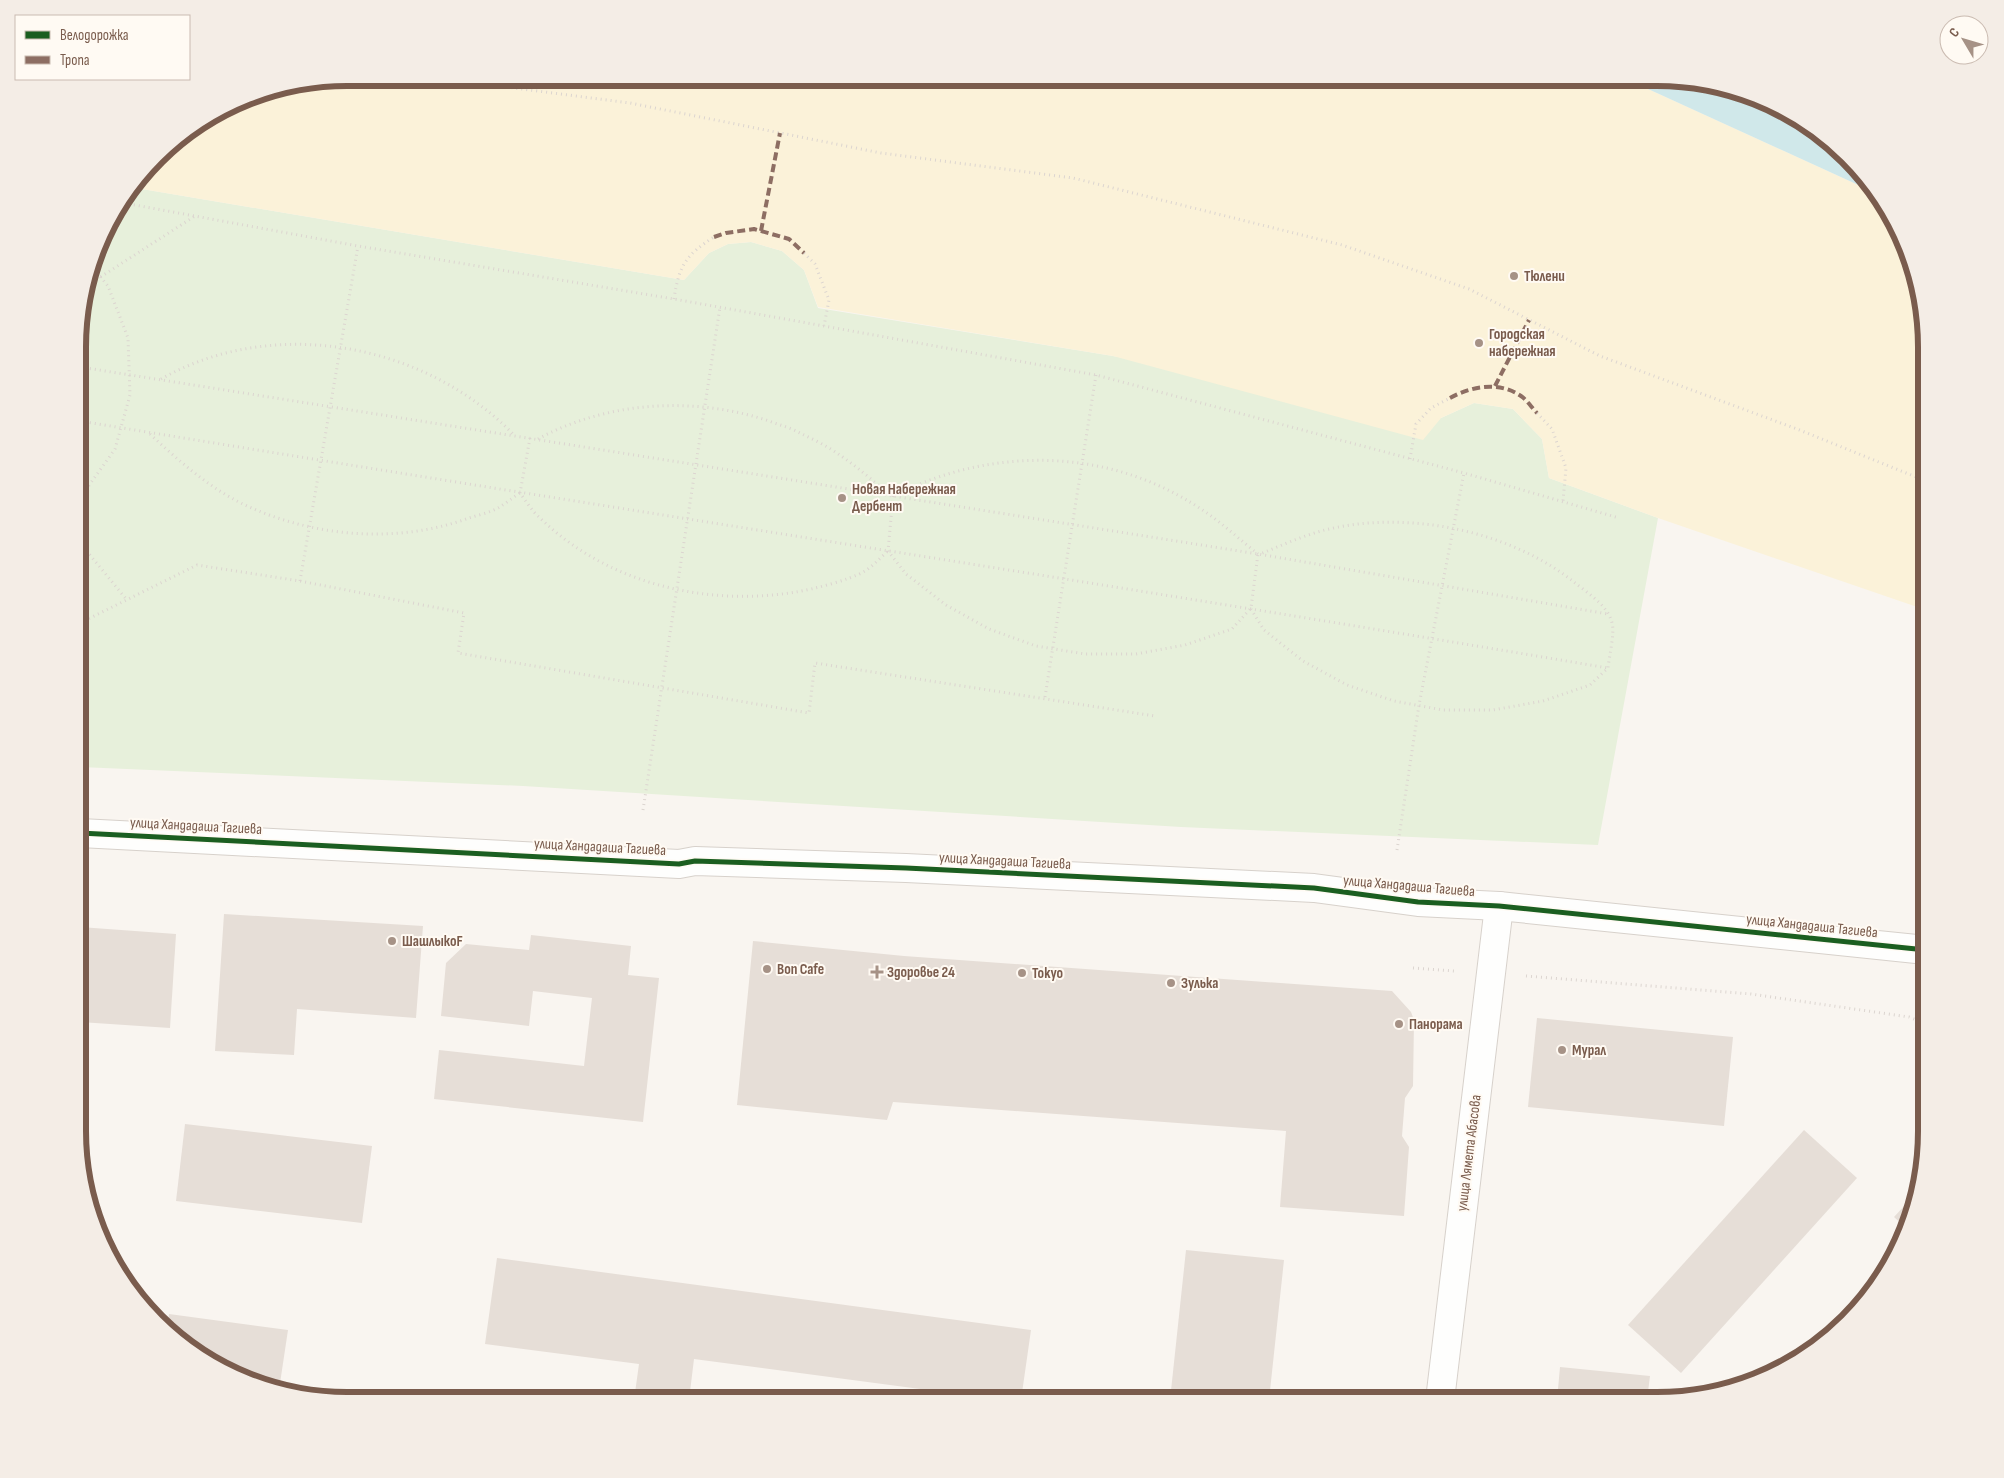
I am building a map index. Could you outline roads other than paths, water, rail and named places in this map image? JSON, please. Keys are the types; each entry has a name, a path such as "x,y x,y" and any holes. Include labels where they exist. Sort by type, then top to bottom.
{"street":[{"name":"улица Хандадаша Тагиева","path":"86,833 679,864"},
{"name":"улица Хандадаша Тагиева","path":"86,838 1325,894 1498,908 1918,949"},
{"name":"улица Хандадаша Тагиева","path":"1498,908 1918,954"},
{"name":"улица Лямета Абасова","path":"1441,1392 1498,908"}],"water":[{"path":"1642,86 1691,88 1724,95 1757,106 1787,121 1816,140 1863,187"}],"place":[{"name":"Тюлени","path":"1514,276"},
{"name":"Городская набережная","path":"1479,343"},
{"name":"Новая Набережная Дербент","path":"842,498"},
{"name":"ШашлыкоF","path":"392,941"},
{"name":"Bon Cafe","path":"767,969"},
{"name":"Здоровье 24","path":"877,972"},
{"name":"Tokyo","path":"1022,973"},
{"name":"Зулька","path":"1171,983"},
{"name":"Панорама","path":"1399,1024"},
{"name":"Мурал","path":"1562,1050"}]}
